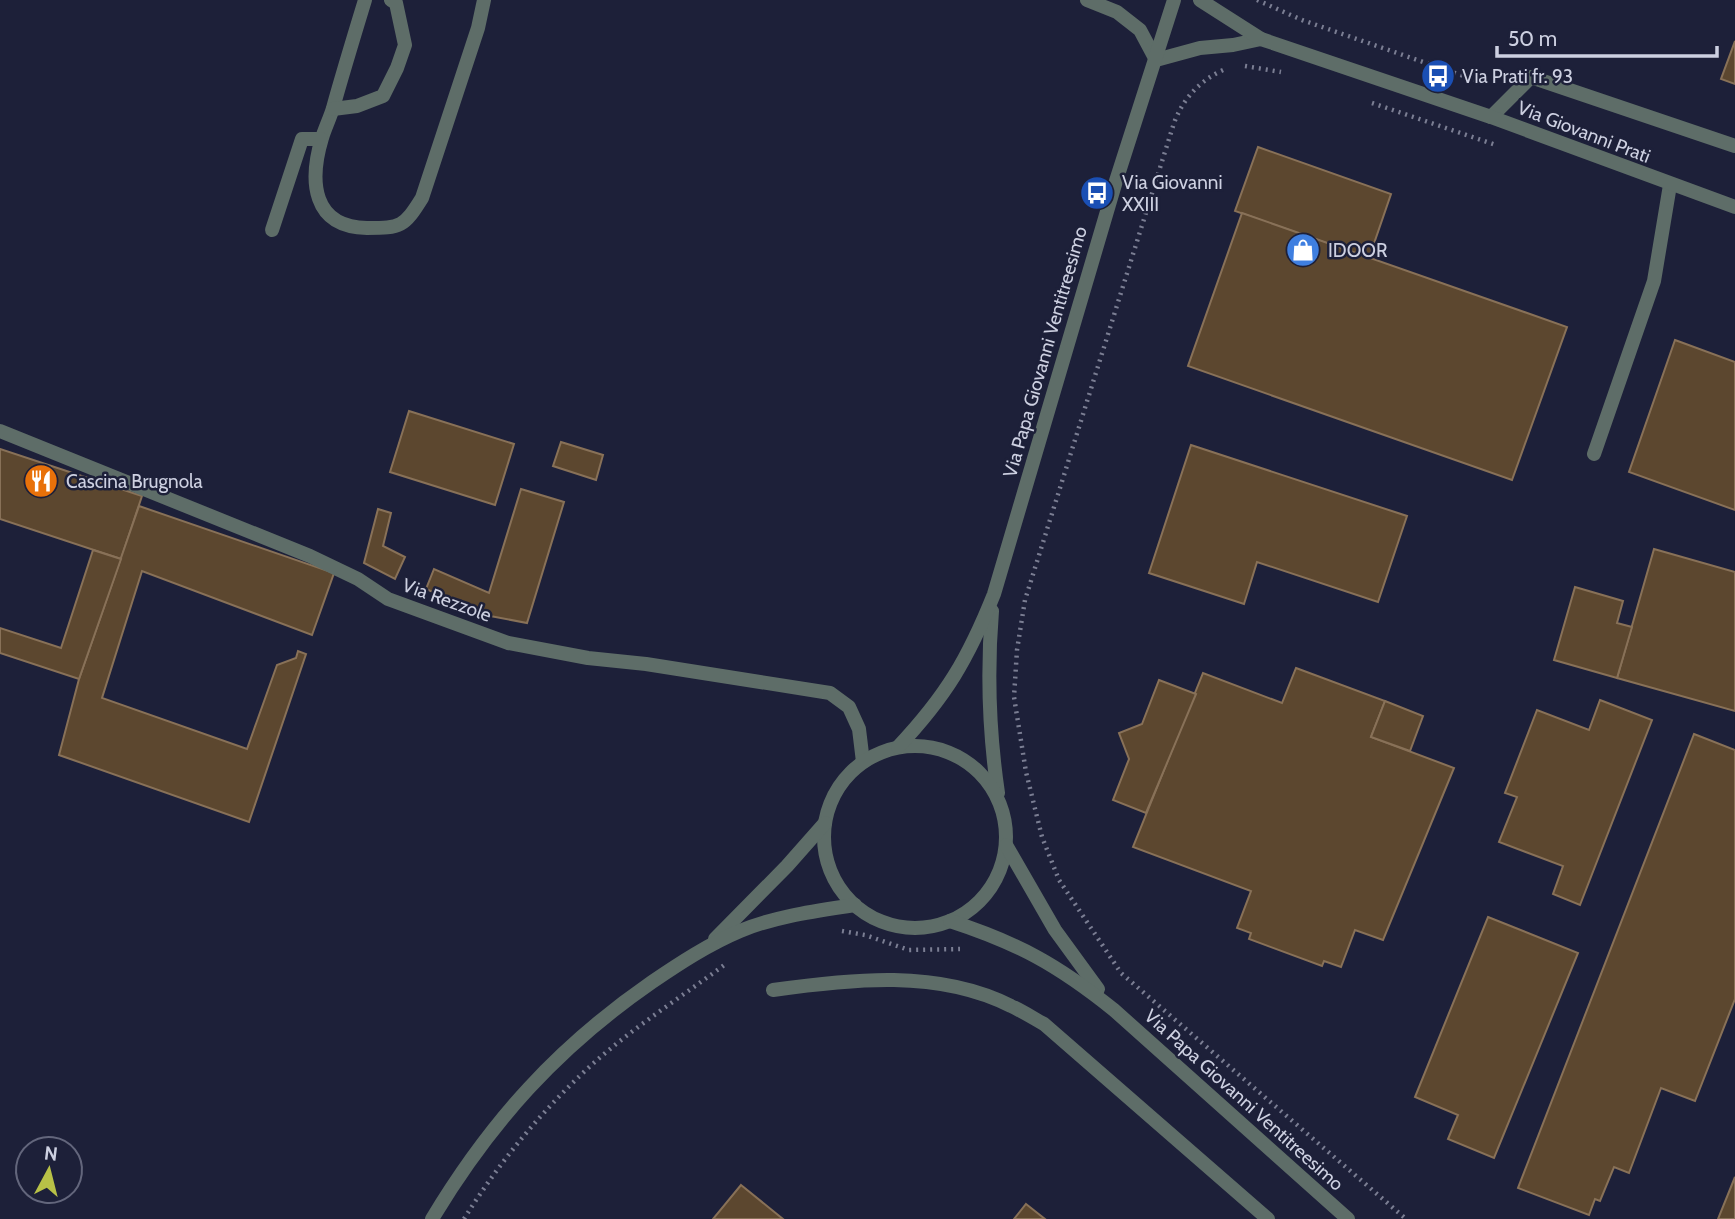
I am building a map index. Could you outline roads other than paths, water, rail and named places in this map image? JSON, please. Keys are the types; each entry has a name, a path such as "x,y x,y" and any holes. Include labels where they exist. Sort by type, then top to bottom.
{"street":[{"path":"365,0 333,109 321,139 315,181 319,202 330,218 350,228 396,228 411,217 422,198 431,173 456,89 478,28 484,0"},
{"path":"333,109 357,106 383,96 405,45 396,3 391,0"},
{"path":"1087,0 1117,12 1140,30 1156,60"},
{"name":"Via Papa Giovanni Ventitreesimo","path":"898,747 929,714 956,677 977,637 994,594 1116,181 1174,0"},
{"name":"Via Giovanni Prati","path":"1200,0 1261,39 1490,117 1670,185 1735,206"},
{"name":"Via Giovanni Prati","path":"1156,60 1200,48 1261,39"},
{"path":"1490,117 1531,77 1735,146"},
{"path":"272,230 302,139 321,139"},
{"path":"1594,454 1654,281 1670,185"},
{"name":"Via Rezzole","path":"0,431 310,556 358,579 388,599 508,643 588,658 660,666 830,693 849,707 859,729 863,762"},
{"name":"Via Papa Giovanni Ventitreesimo","path":"994,594 990,636 989,705 999,801"},
{"path":"923,746 947,751 968,763 986,780 999,801 1005,822 1006,845 1000,869 988,890 971,908 950,921 925,927 900,926 876,919 855,905 839,888 829,867 824,845 825,822 832,799 845,778 863,762 880,752 898,747 923,746"},
{"path":"706,947 787,866 825,822"},
{"name":"Via Papa Giovanni Ventitreesimo","path":"1006,845 1055,930 1114,1010"},
{"path":"432,1219 478,1148 505,1113 535,1081 599,1022 634,995 706,947 741,931 778,919 855,905"},
{"name":"Via Papa Giovanni Ventitreesimo","path":"950,921 995,935 1037,955 1077,980 1348,1219"},
{"path":"773,990 840,981 900,979 970,991 1009,1005 1044,1024 1268,1219"}],"place":[{"name":"Via Prati fr. 93","path":"1438,76"},
{"name":"Via Giovanni XXIII","path":"1097,193"},
{"name":"IDOOR","path":"1303,250"},
{"name":"Cascina Brugnola","path":"41,481"}]}
